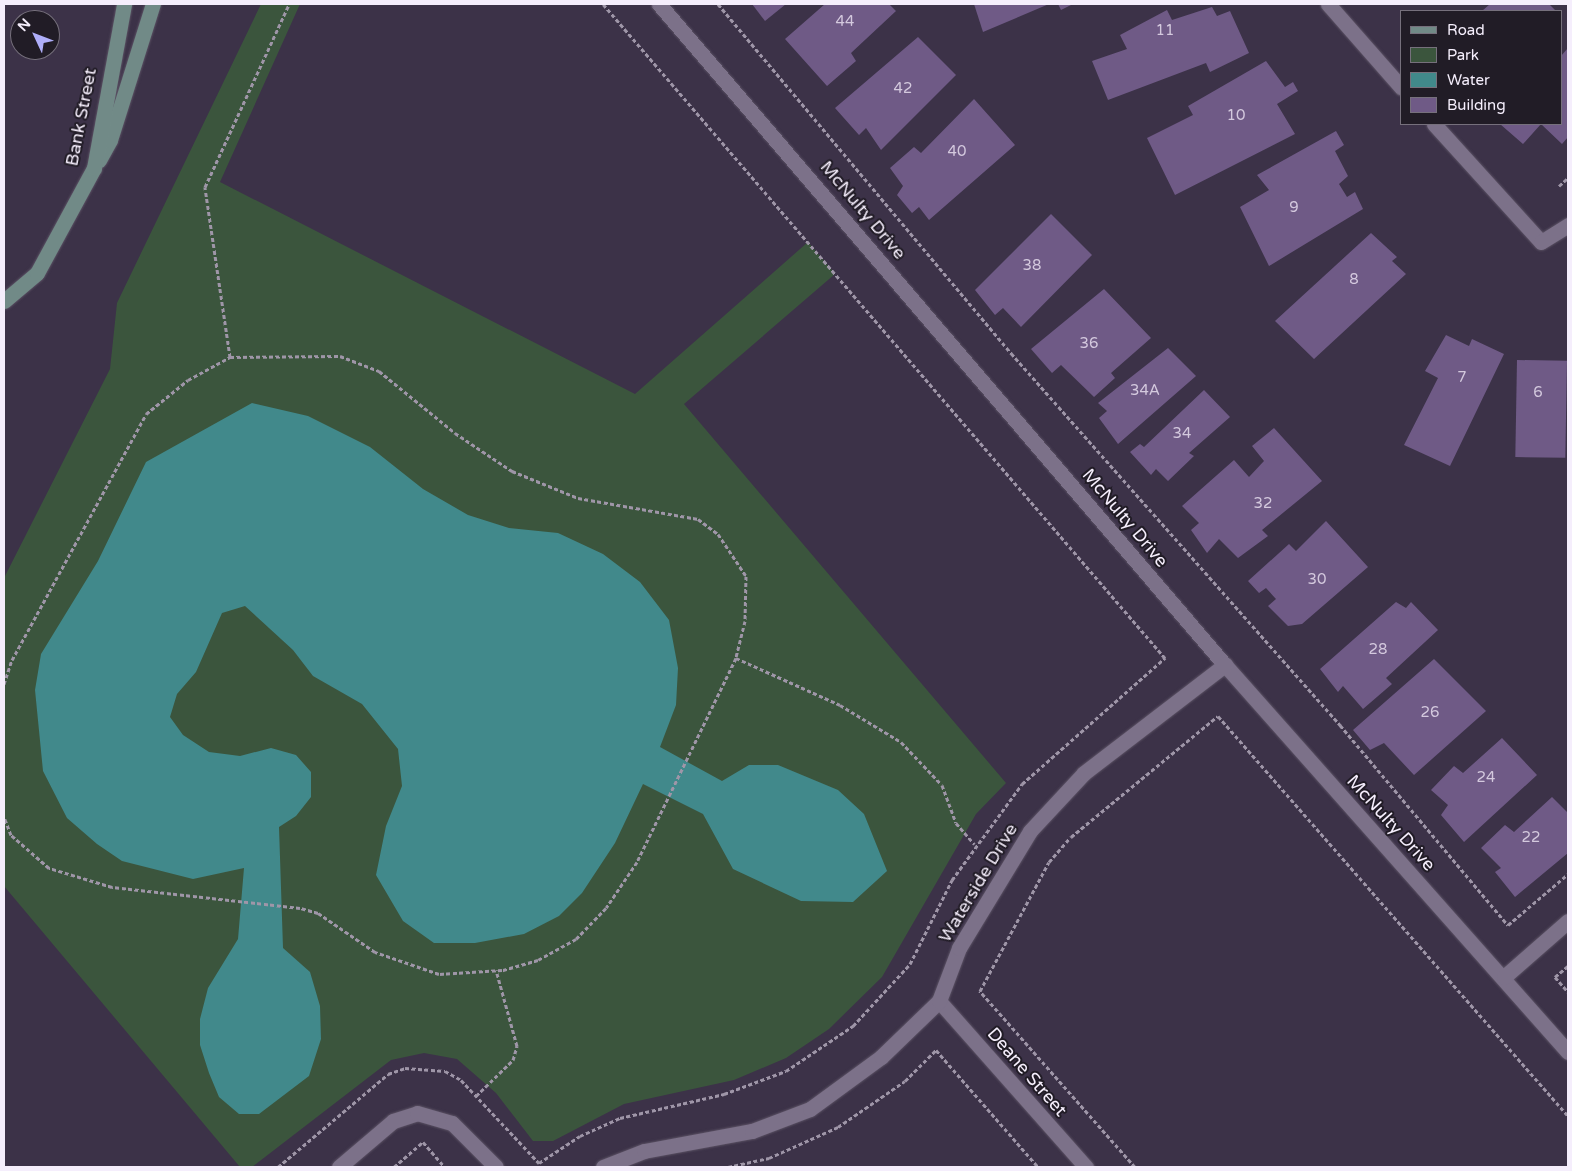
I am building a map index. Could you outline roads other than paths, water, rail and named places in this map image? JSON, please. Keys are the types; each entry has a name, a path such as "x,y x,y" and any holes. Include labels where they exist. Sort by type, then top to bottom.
{"main road":[{"name":"Bank Street","path":"4,301 37,273 94,168 124,4"},
{"path":"94,168 110,140 153,4"}],"street":[{"name":"McNulty Drive","path":"659,4 1225,665 1504,976 1568,1052"},
{"path":"1328,4 1400,85"},
{"path":"1435,125 1541,242 1568,225"},
{"name":"Waterside Drive","path":"603,1167 644,1151 752,1131 810,1109 881,1057 939,1001 959,948 1030,831 1084,773 1225,665"},
{"path":"1504,976 1568,922"},
{"name":"Deane Street","path":"939,1001 1086,1167"},
{"path":"339,1167 393,1121 417,1113 452,1123 496,1167"}],"water":[{"path":"252,403 308,416 370,447 423,489 468,515 509,528 558,533 603,554 640,582 669,620 678,668 676,705 660,747 722,781 749,765 778,765 838,790 864,814 887,871 853,902 801,901 733,869 703,814 643,784 615,843 582,893 559,916 524,934 475,943 434,943 403,921 376,875 386,826 402,786 398,749 362,704 313,676 293,650 245,606 222,613 196,672 177,694 170,717 183,735 209,752 240,756 271,748 296,755 311,772 311,797 296,816 279,827 283,948 310,972 320,1006 321,1039 309,1076 259,1114 239,1114 219,1097 209,1073 200,1045 200,1019 208,988 238,939 244,868 193,879 122,861 97,844 67,818 43,771 35,690 41,654 98,561 146,462"}]}
